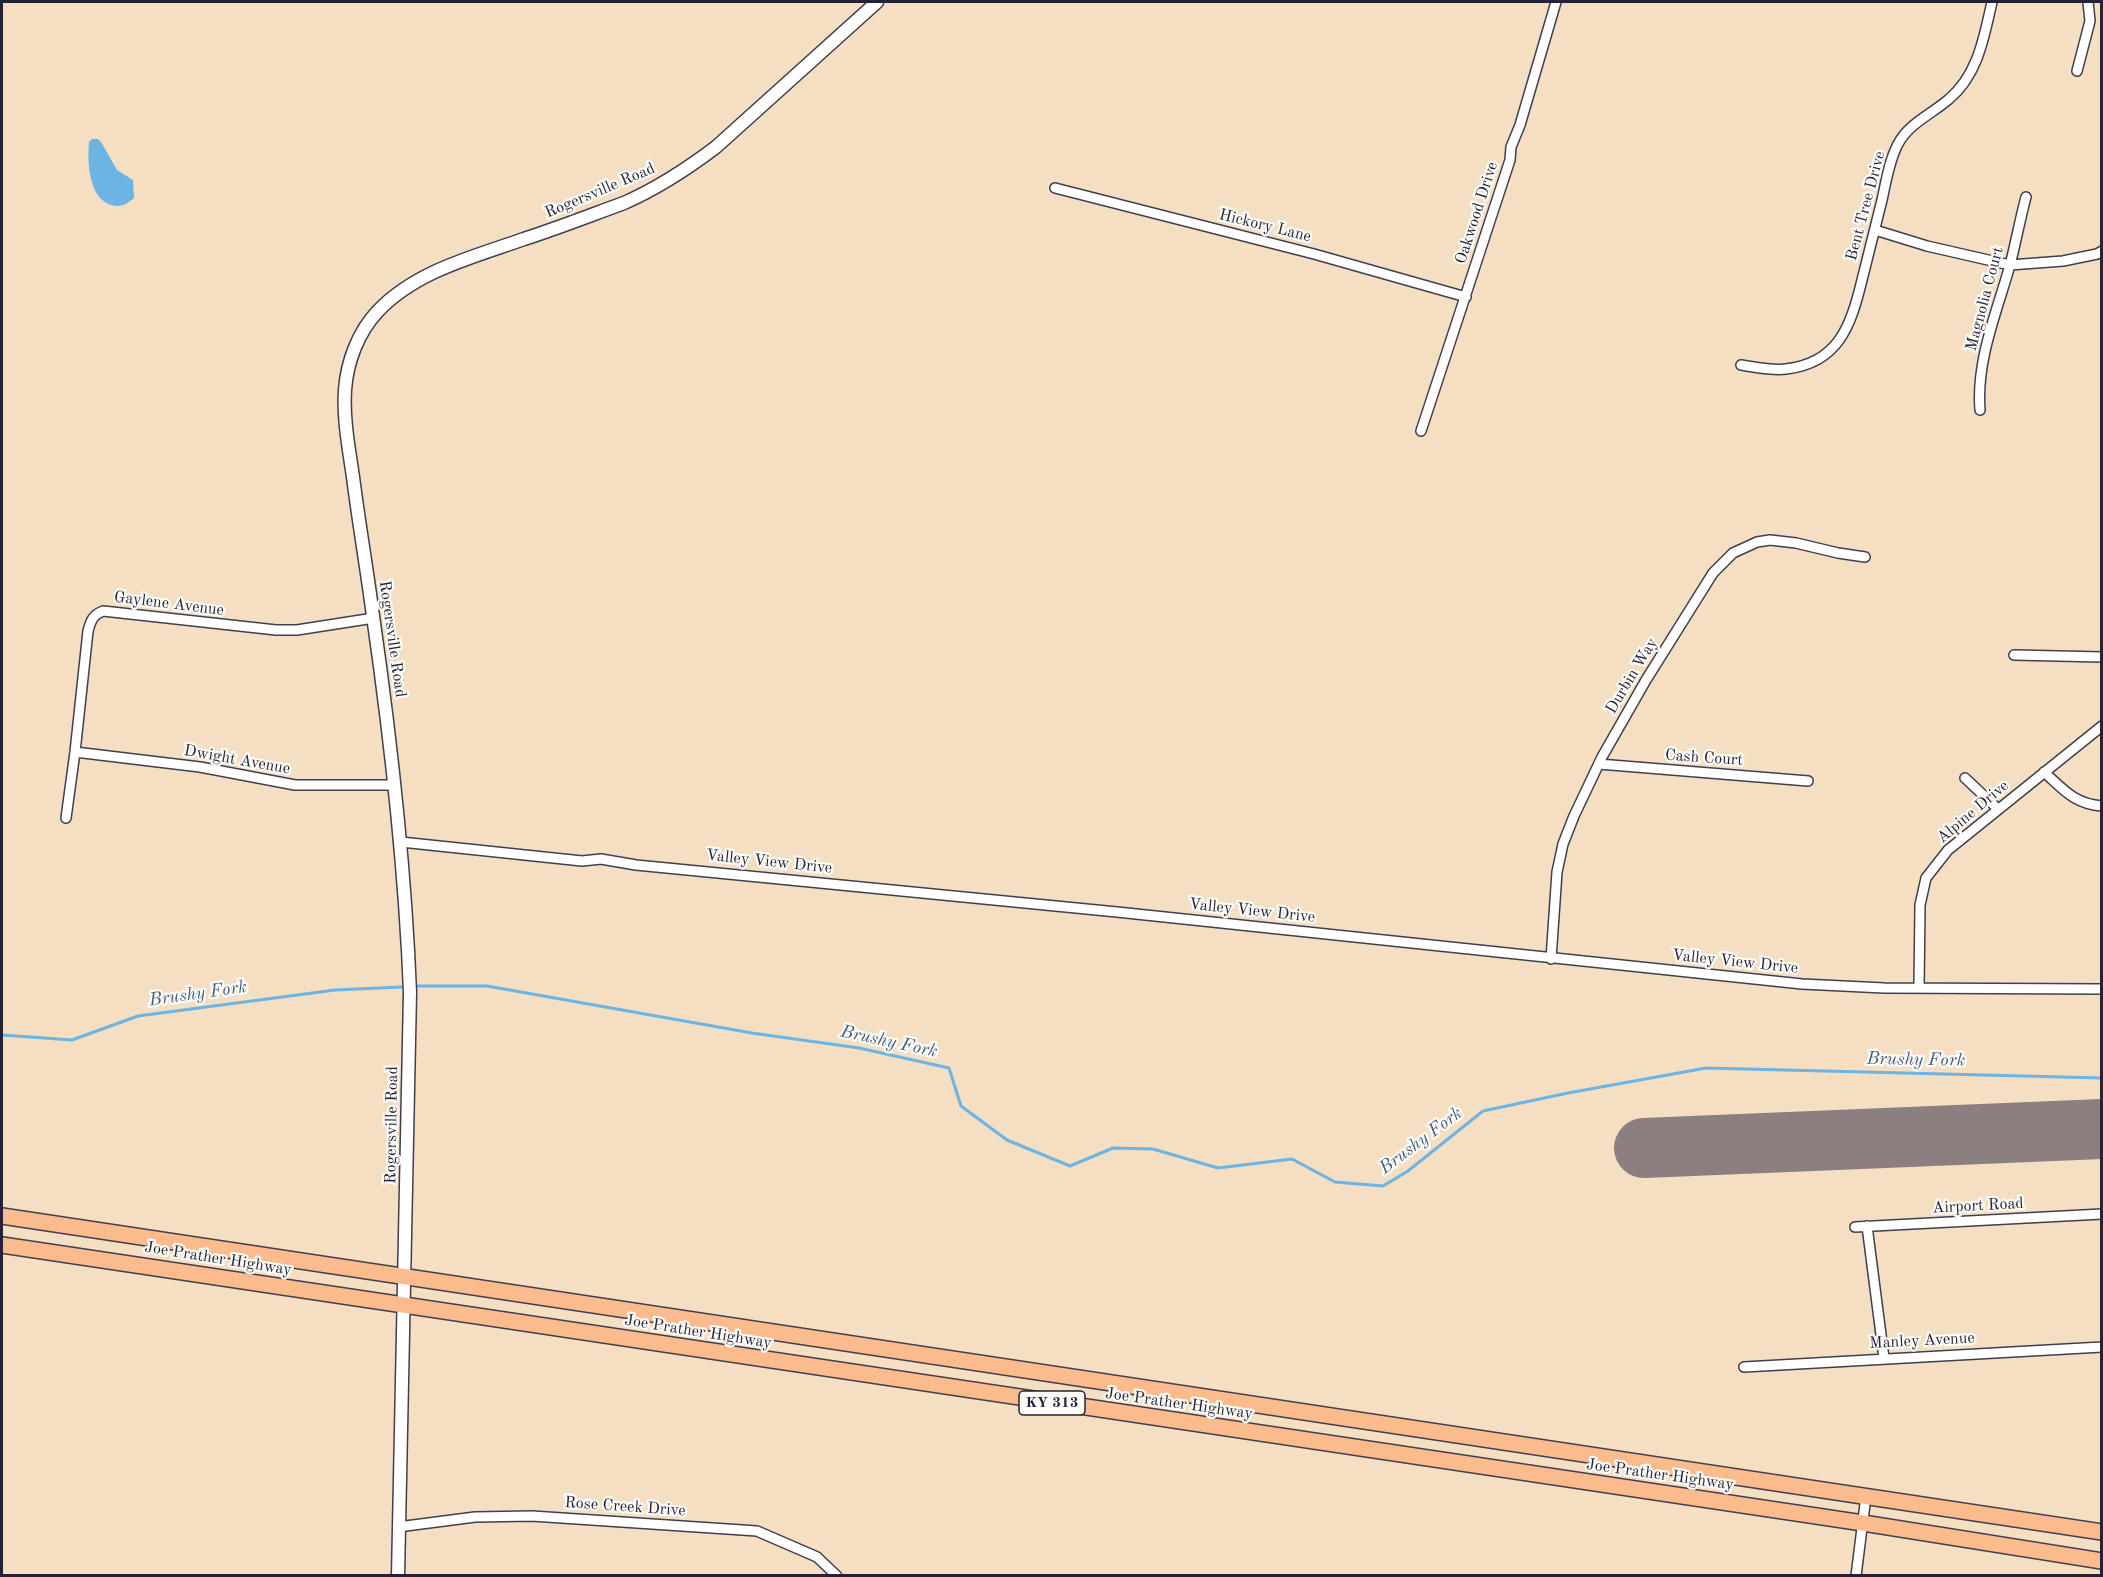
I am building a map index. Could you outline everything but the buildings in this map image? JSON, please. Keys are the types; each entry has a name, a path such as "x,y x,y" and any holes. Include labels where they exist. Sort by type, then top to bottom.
{"highway":[{"name":"Joe Prather Highway","path":"2,1216 2102,1532"},
{"name":"Joe Prather Highway","path":"2,1245 1863,1522 2102,1561"}],"street":[{"name":"Rogersville Road","path":"398,1575 410,992 401,842 395,785 374,618 347,440 345,401 348,369 354,349 363,330 392,297 431,273 624,203 651,191 692,166 877,2"},
{"name":"Oakwood Drive","path":"1421,431 1510,160 1511,147 1520,125 1556,2"},
{"name":"Bent Tree Drive","path":"1741,365 1774,370 1789,369 1811,363 1832,349 1844,335 1852,316 1889,168 1898,144 1915,124 1948,101 1967,79 1980,51 1992,2"},
{"path":"2077,70 2090,21 2088,2"},
{"name":"Hickory Lane","path":"1055,188 1314,254 1466,297"},
{"name":"Magnolia Court","path":"1980,410 1978,391 1991,324 2010,265 2026,196"},
{"path":"1875,230 1927,246 2010,265 2063,261 2102,251"},
{"name":"Durbin Way","path":"1551,959 1560,858 1574,816 1599,764 1646,680 1717,567 1733,552 1757,542 1770,540 1865,557"},
{"name":"Gaylene Avenue","path":"66,818 88,631 93,616 103,611 276,630 297,630 374,618"},
{"path":"2014,655 2102,657"},
{"name":"Alpine Drive","path":"1919,988 1920,905 1926,878 1948,850 2102,726"},
{"name":"Dwight Avenue","path":"75,752 200,767 296,785 395,785"},
{"name":"Cash Court","path":"1599,764 1808,782"},
{"path":"2044,772 2069,795 2087,805 2102,806"},
{"path":"1965,778 1998,809"},
{"name":"Valley View Drive","path":"401,842 582,861 601,859 636,865 1118,912 1802,984 1842,987 2102,989"},
{"name":"Airport Road","path":"1856,1227 2102,1214"},
{"path":"1867,1226 1884,1358"},
{"name":"Manley Avenue","path":"1744,1367 2102,1347"},
{"path":"1856,1575 1866,1496"},
{"name":"Rose Creek Drive","path":"398,1527 475,1517 532,1516 756,1531 817,1557 837,1575"}],"water":[{"path":"92,139 98,139 101,142 117,170 133,180 134,198 126,204 117,206 108,204 95,191 89,161 89,142"}],"waterway":[{"name":"Brushy Fork","path":"418,986 487,986 752,1033 859,1048 949,1068 961,1106 1007,1140 1070,1166 1113,1148 1153,1149 1218,1168 1292,1159 1335,1182 1383,1186 1408,1171 1483,1111 1706,1068 2102,1078"},
{"name":"Brushy Fork","path":"2,1035 72,1040 138,1016 335,990 402,987"}],"runway":[{"path":"1644,1148 2102,1129"}]}
